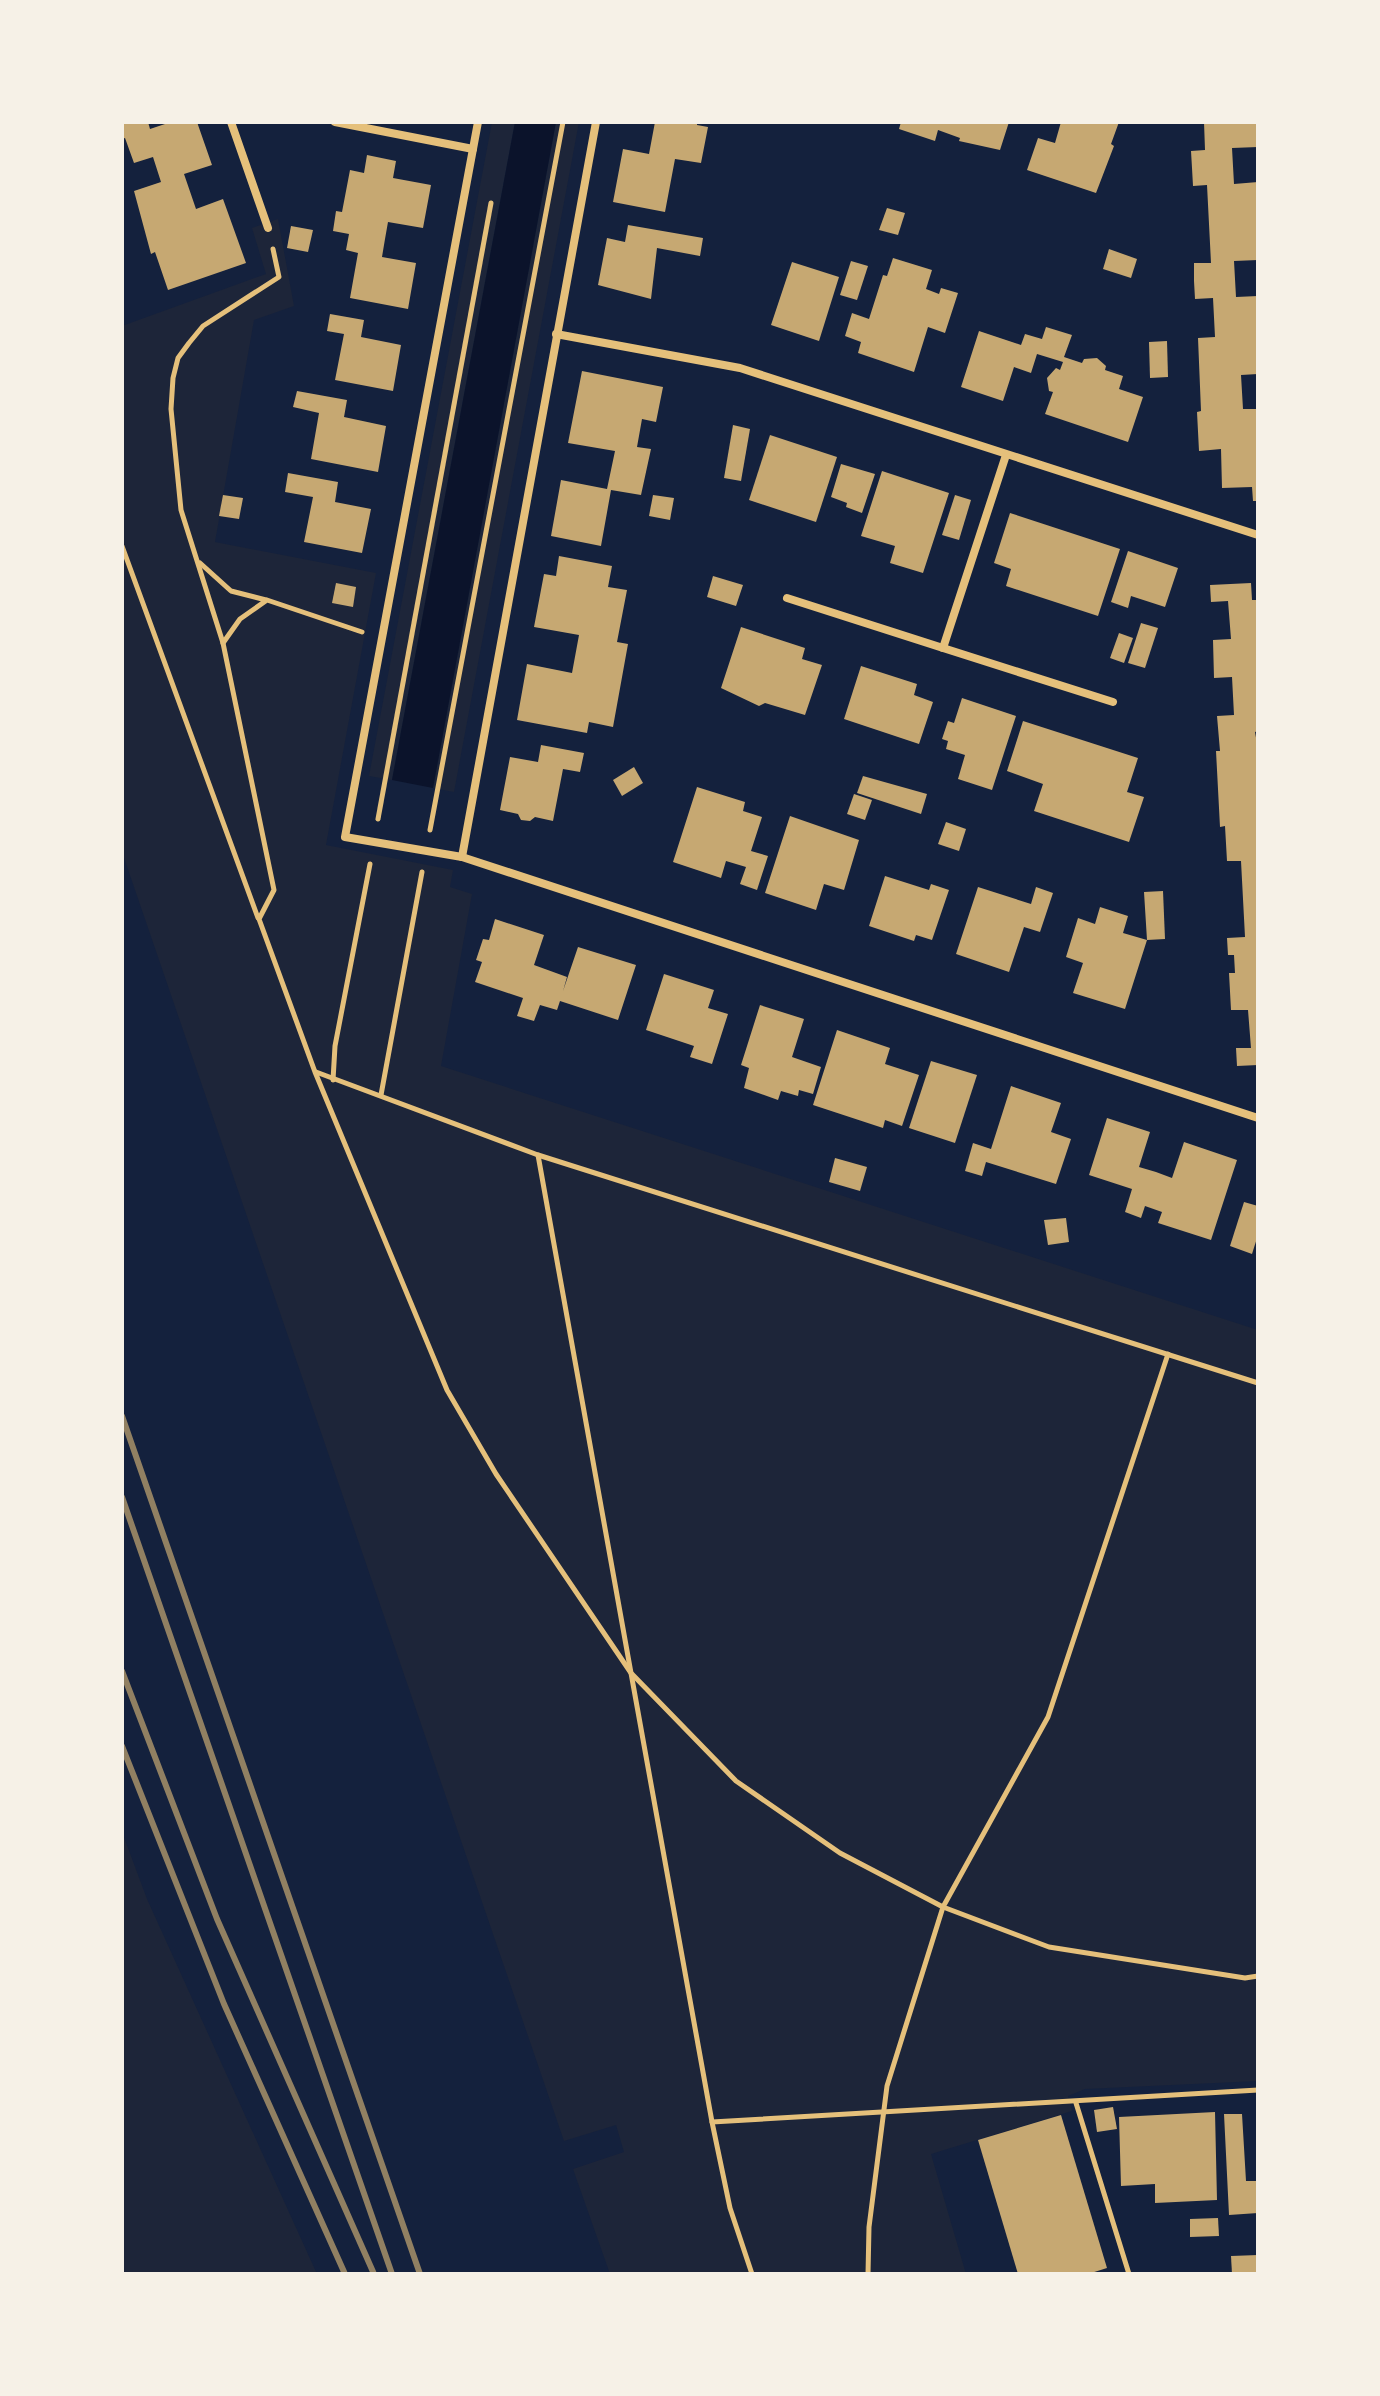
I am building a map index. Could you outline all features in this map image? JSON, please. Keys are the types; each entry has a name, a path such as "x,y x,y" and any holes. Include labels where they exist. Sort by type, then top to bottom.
{"street":[{"path":"231,122 268,228"},
{"path":"335,122 473,149"},
{"path":"478,122 345,837 462,857 1258,1118"},
{"path":"462,857 596,122"},
{"path":"556,334 740,368 1258,535"},
{"path":"943,648 1006,455"},
{"path":"787,598 1113,702"}],"path":[{"path":"381,1095 563,122"},
{"path":"333,1080 335,1046 491,200"},
{"path":"259,919 274,890 223,643 181,510 171,409 178,358 203,326 279,277 268,228"},
{"path":"122,546 315,1072 447,1390 496,1474 631,1673 736,1781 840,1853 943,1907 1049,1947 1245,1978 1258,1976"},
{"path":"200,563 231,591 267,600 327,622 382,635"},
{"path":"223,643 240,619 267,600"},
{"path":"315,1072 538,1155 1258,1383"},
{"path":"538,1155 712,2122 730,2208 752,2274"},
{"path":"868,2274 869,2227 887,2086 943,1907 1048,1717 1168,1354"},
{"path":"712,2122 1258,2090"},
{"path":"1076,2103 1129,2274"}],"shaded area":[{"path":"492,122 515,122 392,780 369,776"},
{"path":"515,122 556,122 433,788 392,780"},
{"path":"556,122 579,122 454,792 433,788"},
{"path":"278,219 294,306 254,320 215,542 376,573 326,845 453,870 450,887 472,894 441,1066 1258,1330 1258,2081 1085,2089 1068,2096 1072,2111 931,2154 966,2274 610,2274 573,2169 624,2152 616,2125 564,2141 122,852 122,326 266,274 252,228"},
{"path":"122,1832 147,1899 317,2274 122,2274"}],"building":[{"path":"122,122 148,122 150,129 171,122 197,122 212,165 184,174 196,209 223,199 246,263 168,290 155,252 151,254 134,191 161,182 153,157 134,163 125,138 122,139"},
{"path":"655,122 697,122 697,125 708,127 701,163 675,159 665,212 613,202 623,149 649,154"},
{"path":"901,122 1009,122 1000,150 959,141 960,138 938,130 935,141 899,129"},
{"path":"1061,122 1119,122 1111,144 1114,146 1096,193 1027,170 1038,138 1055,143"},
{"path":"1204,122 1258,122 1258,147 1232,148 1234,184 1258,182 1258,260 1234,261 1236,297 1258,296 1258,374 1241,375 1243,409 1258,409 1258,501 1253,501 1252,487 1222,488 1221,449 1199,451 1198,338 1215,337 1213,298 1195,299 1194,281 1194,263 1211,263 1207,185 1193,186 1191,151 1205,150"},
{"path":"367,155 396,161 393,178 431,185 423,228 388,222 382,257 416,263 408,309 350,298 358,253 346,250 349,234 333,231 336,211 342,212 350,170 364,173"},
{"path":"887,208 905,213 898,235 879,230"},
{"path":"628,225 703,238 700,256 657,248 651,299 598,285 607,238 625,242"},
{"path":"291,226 313,230 308,252 287,248"},
{"path":"1109,249 1137,259 1131,278 1103,269"},
{"path":"893,258 932,270 926,289 939,294 941,288 958,293 945,333 928,327 914,372 858,353 861,342 845,336 852,313 869,319 883,275 887,276"},
{"path":"851,261 868,266 857,300 840,295"},
{"path":"792,262 839,277 819,341 771,325"},
{"path":"330,314 364,320 361,337 401,345 393,391 335,380 344,334 327,331"},
{"path":"1046,327 1072,335 1064,357 1082,363 1084,359 1097,358 1106,366 1105,370 1123,376 1119,389 1143,397 1128,442 1045,414 1053,392 1049,391 1047,378 1056,368 1060,370 1063,362 1037,354 1031,373 1014,367 1003,401 961,387 979,331 1021,345 1025,334 1042,339"},
{"path":"1167,341 1168,377 1150,378 1149,342"},
{"path":"582,371 663,387 656,422 642,419 637,447 651,449 641,495 611,490 601,546 551,536 561,480 607,489 615,451 568,443"},
{"path":"297,391 347,400 344,417 386,426 378,472 311,459 319,413 293,407"},
{"path":"733,425 750,429 741,481 724,478"},
{"path":"770,435 837,457 816,522 749,500"},
{"path":"841,464 875,474 862,513 831,497"},
{"path":"882,471 949,493 923,573 890,563 895,546 861,536"},
{"path":"288,473 338,482 335,502 371,509 362,553 304,542 313,497 285,492"},
{"path":"223,495 243,498 239,519 219,516"},
{"path":"653,495 674,498 670,520 649,516"},
{"path":"955,495 971,500 959,540 942,535"},
{"path":"1010,513 1120,549 1098,616 1006,586 1011,569 994,563"},
{"path":"1128,551 1178,568 1165,607 1131,596 1128,608 1111,602"},
{"path":"559,556 612,566 608,587 627,590 617,642 628,644 613,727 589,722 587,733 517,720 527,664 572,673 579,635 534,627 544,574 556,576"},
{"path":"713,576 743,585 736,606 707,597"},
{"path":"336,583 356,587 353,607 332,603"},
{"path":"1251,583 1252,600 1258,600 1258,731 1255,732 1258,749 1258,1065 1237,1066 1236,1048 1251,1048 1248,1010 1231,1010 1229,973 1235,973 1234,955 1228,955 1227,938 1245,937 1241,861 1227,861 1225,826 1220,827 1216,751 1220,751 1217,716 1234,715 1232,677 1214,678 1213,640 1231,639 1228,601 1211,602 1210,585"},
{"path":"1141,623 1158,628 1145,668 1128,663"},
{"path":"741,627 805,648 802,659 822,665 805,715 765,703 759,706 721,688"},
{"path":"1119,633 1133,638 1124,663 1110,658"},
{"path":"861,666 917,684 914,695 933,702 919,744 844,719"},
{"path":"962,698 1016,716 992,790 958,779 965,755 946,749 948,741 942,739 948,721 954,723"},
{"path":"1023,721 1138,758 1127,792 1144,797 1129,842 1034,811 1043,784 1007,771"},
{"path":"541,745 584,753 580,772 563,769 553,821 535,817 530,821 521,820 518,814 500,810 510,757 538,762"},
{"path":"634,767 643,783 622,796 613,780"},
{"path":"863,776 927,794 921,814 857,793"},
{"path":"697,787 745,802 743,811 762,817 751,851 768,856 757,890 740,884 746,867 726,861 721,878 673,862"},
{"path":"854,794 872,800 865,820 847,814"},
{"path":"790,816 859,840 844,890 824,884 816,910 765,893"},
{"path":"946,822 966,829 959,851 938,844"},
{"path":"885,876 929,890 931,884 949,890 932,940 916,935 914,941 869,926"},
{"path":"978,887 1031,904 1036,887 1053,893 1040,932 1024,927 1009,972 956,954"},
{"path":"1163,891 1165,939 1147,940 1144,892"},
{"path":"1100,907 1128,916 1123,933 1147,940 1125,1009 1073,993 1083,963 1066,957 1078,918 1095,924"},
{"path":"495,919 544,935 534,965 567,977 563,991 578,947 636,965 618,1020 560,1001 557,1010 540,1005 534,1021 517,1016 523,998 475,982 482,962 476,960 483,939 489,940"},
{"path":"664,974 714,990 708,1008 728,1014 712,1064 690,1057 694,1046 646,1030"},
{"path":"760,1005 804,1019 792,1057 821,1067 813,1094 799,1090 798,1096 781,1091 778,1100 744,1088 749,1068 741,1065"},
{"path":"837,1030 890,1048 885,1064 919,1075 902,1126 885,1120 883,1128 813,1105"},
{"path":"931,1061 977,1075 955,1143 909,1128"},
{"path":"1011,1086 1061,1103 1051,1132 1071,1139 1056,1184 986,1162 982,1176 965,1171 973,1143 991,1149"},
{"path":"1107,1118 1150,1132 1139,1167 1172,1178 1184,1142 1237,1160 1211,1240 1158,1223 1162,1212 1145,1206 1141,1218 1125,1212 1132,1189 1089,1175"},
{"path":"835,1158 867,1167 860,1191 829,1182"},
{"path":"1244,1202 1258,1206 1258,1235 1252,1254 1230,1246"},
{"path":"1066,1218 1069,1242 1048,1245 1044,1220"},
{"path":"1113,2107 1117,2129 1097,2132 1094,2110"},
{"path":"1215,2112 1217,2200 1155,2203 1155,2184 1121,2186 1119,2117"},
{"path":"1224,2114 1242,2114 1246,2181 1258,2181 1258,2213 1229,2215"},
{"path":"1061,2115 1107,2268 1088,2274 1018,2274 978,2140"},
{"path":"1218,2218 1219,2236 1190,2237 1190,2219"},
{"path":"1258,2255 1258,2274 1232,2274 1231,2256"}],"railway":[{"path":"122,1416 420,2274"},
{"path":"122,1497 392,2274"},
{"path":"122,1671 217,1919 374,2274"},
{"path":"122,1746 224,2004 345,2274"}]}
